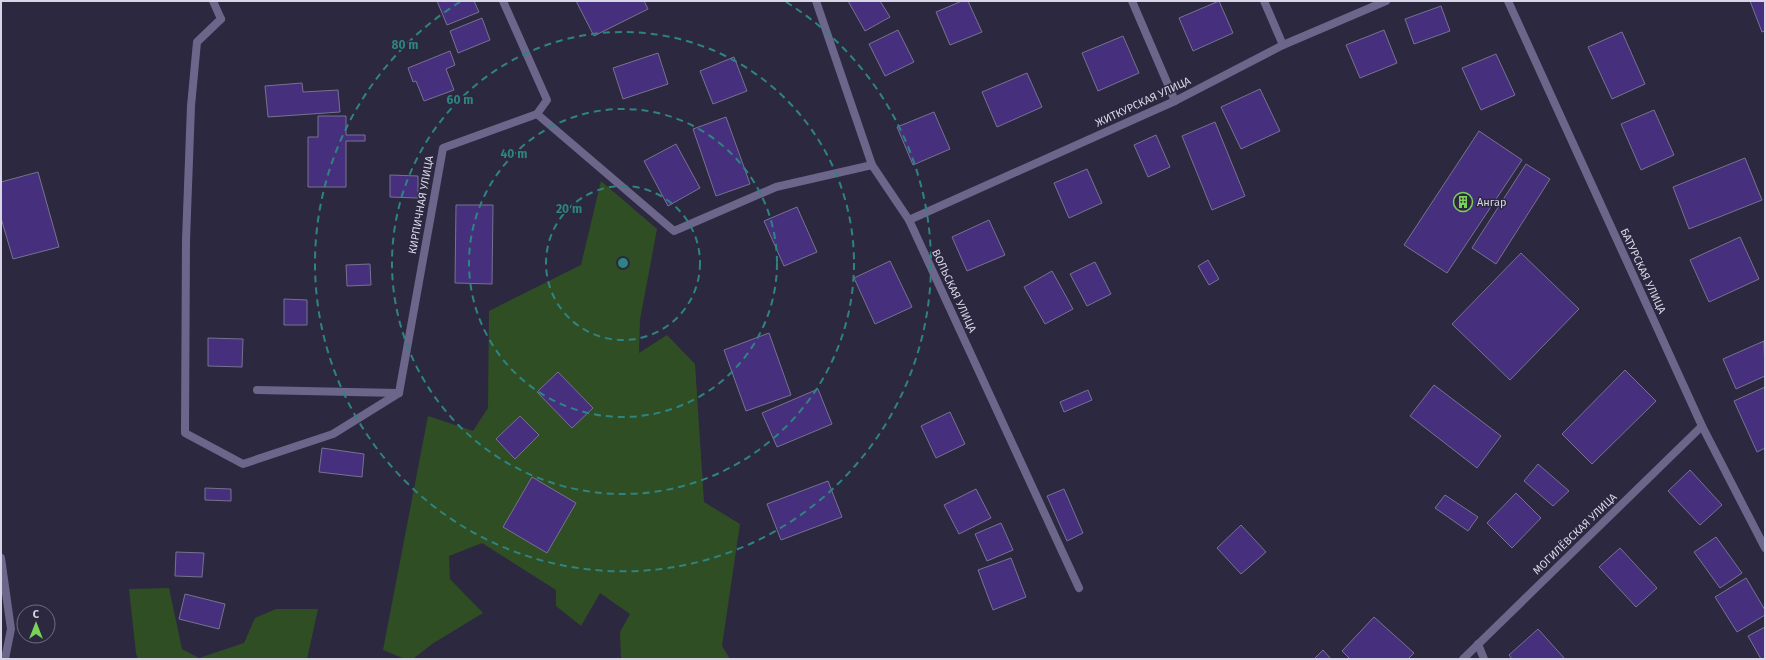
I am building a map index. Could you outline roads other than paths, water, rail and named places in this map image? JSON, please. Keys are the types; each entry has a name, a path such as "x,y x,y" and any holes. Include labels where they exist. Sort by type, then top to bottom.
{"street":[{"path":"213,1 221,19 197,42 192,106 186,240 185,433 243,464 333,434 399,393"},
{"path":"503,1 547,100 537,114 674,231 776,187 872,165"},
{"name":"ВОЛЬСКАЯ УЛИЦА","path":"816,1 872,165 909,220 1079,588"},
{"path":"1132,1 1175,101"},
{"path":"1264,1 1283,45"},
{"name":"ЖИТКУРСКАЯ УЛИЦА","path":"909,220 1175,101 1283,45 1386,1"},
{"name":"БАТУРСКАЯ УЛИЦА","path":"1508,1 1702,426 1765,548"},
{"name":"КИРПИЧНАЯ УЛИЦА","path":"399,393 443,148 537,114"},
{"path":"257,390 399,393"},
{"name":"МОГИЛЁВСКАЯ УЛИЦА","path":"1463,659 1702,426"},
{"path":"1,558 11,630 5,659"},
{"path":"1478,644 1484,659"}],"place":[{"name":"Ангар","path":"1463,202"}]}
